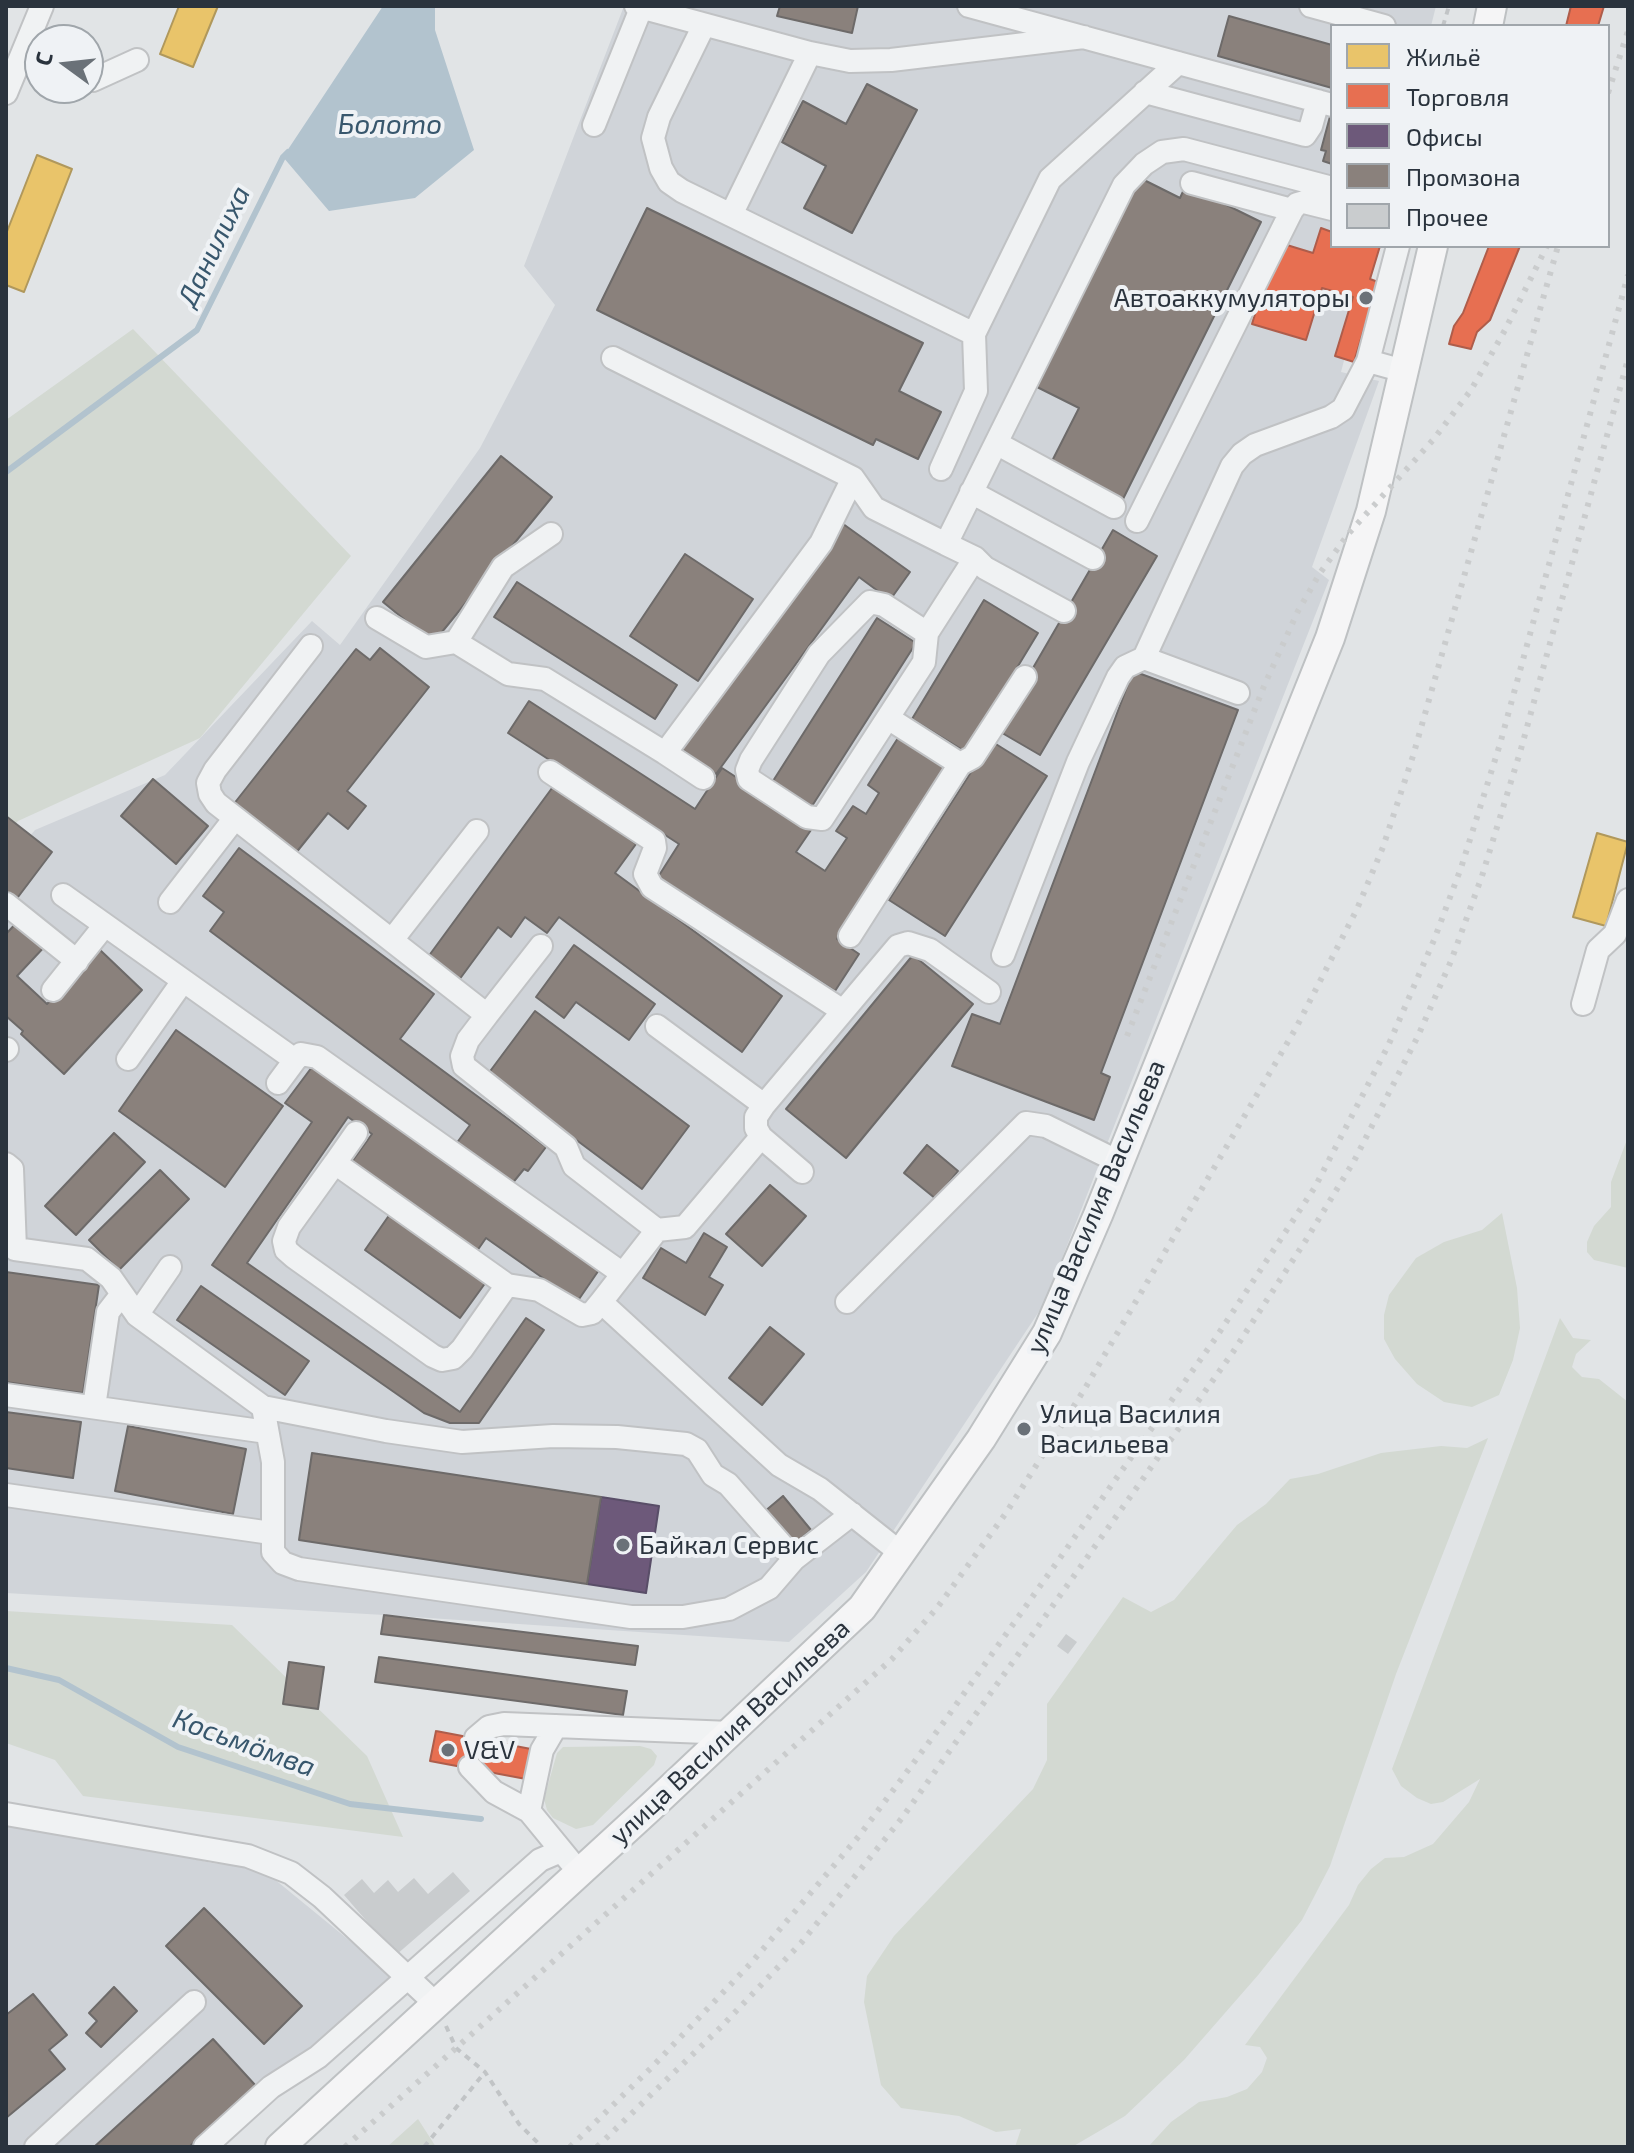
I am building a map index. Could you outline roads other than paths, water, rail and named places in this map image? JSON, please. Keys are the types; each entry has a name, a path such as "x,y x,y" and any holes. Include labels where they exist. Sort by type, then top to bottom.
{"main road":[{"name":"улица Василия Васильева","path":"280,2147 437,2005 570,1861 731,1733 862,1608 981,1439 1047,1333 1330,638 1371,511 1433,248"}],"street":[{"path":"969,6 1325,103 1309,132 1299,134 1145,92"},
{"path":"1311,6 1377,24"},
{"path":"594,125 640,7 850,61 891,60 1084,37"},
{"path":"704,25 659,117 653,138 656,154 669,182 974,334"},
{"path":"731,215 810,53"},
{"path":"104,75 137,60"},
{"path":"941,469 976,391 974,334 1050,179 1178,63"},
{"path":"6,93 24,66"},
{"path":"946,544 1124,185 1144,164 1162,152 1184,149 1330,187"},
{"path":"1192,183 1292,210"},
{"path":"1137,521 1292,210 1304,202 1330,208"},
{"path":"1003,955 1078,762 1118,677 1125,667 1144,658 1232,466 1255,445 1331,417 1343,409 1368,361 1397,248"},
{"path":"613,358 853,478 874,508 975,558 985,568 1064,611"},
{"path":"1368,361 1404,371"},
{"path":"996,443 1114,507"},
{"path":"665,753 821,543 853,478"},
{"path":"971,492 1093,558"},
{"path":"456,642 503,567 551,534"},
{"path":"927,633 884,605 870,602 819,654 751,760 747,770 749,779 807,817 822,819 924,662 927,633 975,558"},
{"path":"377,618 426,647 456,642 508,674 545,679 703,778"},
{"path":"311,646 215,770 208,783 210,794 216,803 487,1015"},
{"path":"1144,658 1238,693"},
{"path":"850,936 960,764 973,757 1025,677"},
{"path":"888,718 960,764"},
{"path":"550,772 654,841 655,848 645,874 652,887 843,1011"},
{"path":"170,902 235,818"},
{"path":"392,940 477,831"},
{"path":"63,895 295,1060"},
{"path":"1583,1004 1598,950 1615,934 1628,900"},
{"path":"6,904 77,961"},
{"path":"53,990 105,925"},
{"path":"802,1172 761,1137 756,1128 756,1117 898,946 908,943 930,950 989,992"},
{"path":"541,946 468,1040 462,1056 464,1066 566,1147 574,1166 657,1230 685,1227 761,1137"},
{"path":"128,1059 183,981"},
{"path":"657,1026 764,1105"},
{"path":"278,1083 301,1054 317,1057 623,1274"},
{"path":"847,1302 1026,1123 1046,1126 1119,1162"},
{"path":"356,1133 289,1227 284,1241 286,1250 442,1360 453,1358 462,1349 507,1285"},
{"path":"335,1163 507,1285 539,1290 582,1315 592,1313 657,1230"},
{"path":"6,1164 12,1169 11,1248 87,1259 111,1278 137,1315 263,1407 462,1442 553,1436 617,1437 686,1444 697,1450 713,1475 728,1484 794,1559"},
{"path":"137,1315 170,1267"},
{"path":"94,1407 108,1312 122,1294"},
{"path":"601,1302 779,1465 820,1489 902,1554"},
{"path":"6,1395 267,1432"},
{"path":"263,1407 273,1462 273,1552 283,1563 299,1569 631,1617 683,1617 729,1609 769,1588 794,1559 852,1514"},
{"path":"6,1495 271,1533"},
{"path":"476,1738 489,1727 504,1724 731,1733"},
{"path":"529,1811 542,1750 556,1726"},
{"path":"470,1767 494,1792 529,1811 570,1861"},
{"path":"6,1814 248,1856 291,1873 322,1897 437,2005"},
{"path":"205,2147 271,2087 318,2057 540,1860 570,1861"},
{"path":"36,2147 194,2002"}],"water":[{"name":"Болото","path":"383,6 435,6 435,30 474,150 415,198 329,211 283,157"}],"waterway":[{"name":"Данилиха","path":"6,472 197,330 288,152"},
{"name":"Косьмӧмва","path":"6,1668 59,1680 178,1747 350,1804 481,1819"}],"railway":[{"path":"1610,87 1628,31"},
{"path":"1127,1036 1264,686 1298,611 1349,533 1433,440 1471,390 1546,248"},
{"path":"345,2147 892,1659 937,1608 1006,1513 1084,1390 1296,1028 1357,909 1383,847 1413,756 1557,248"},
{"path":"570,2147 752,1962 859,1836 941,1726 1215,1339 1315,1187 1388,1046 1461,868 1500,744 1628,275"},
{"path":"597,2147 721,2027 801,1943 902,1818 1233,1352 1354,1161 1418,1036 1451,961 1482,876 1521,749 1628,359"}],"place":[{"name":"Автоаккумуляторы","path":"1366,298"},
{"name":"Улица Василия Васильева","path":"1024,1429"},
{"name":"Байкал Сервис","path":"623,1545"},
{"name":"V&V","path":"448,1750"}]}
